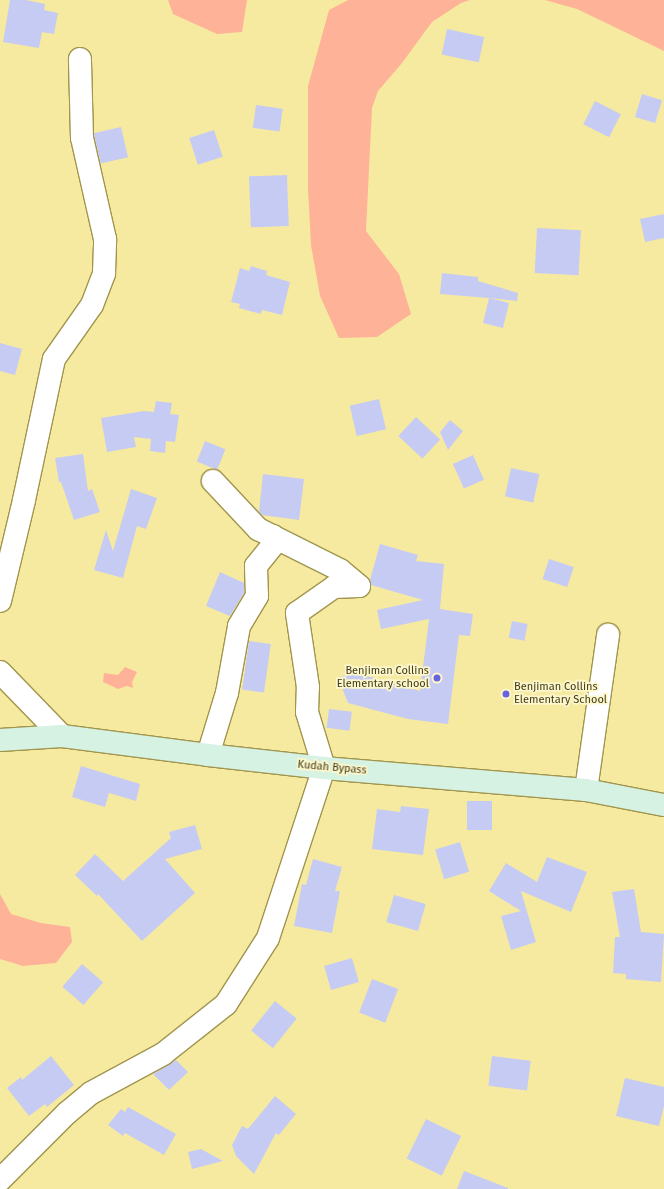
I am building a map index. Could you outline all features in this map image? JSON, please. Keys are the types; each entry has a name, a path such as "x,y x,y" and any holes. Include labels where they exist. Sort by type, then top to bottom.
{"street":[{"path":"0,601 24,500 54,359 92,305 104,273 105,239 82,138 82,103 79,75 80,59"},
{"path":"0,1180 67,1113 91,1094 163,1054 226,1004 268,938 324,768 307,712 308,688 297,613 334,587 360,586 340,570 258,529 213,481"},
{"path":"208,756 227,693 239,626 257,596 256,566 272,546 273,536"},
{"path":"586,790 608,635"},
{"path":"0,672 62,736"},
{"name":"Kudah Bypass","path":"0,740 62,736 208,756 324,768 586,790 664,805"}],"shaded area":[{"path":"168,0 247,0 242,32 217,34 173,14"},
{"path":"348,0 470,0 461,3 432,22 402,63 378,91 372,108 366,231 399,274 411,314 377,337 339,338 320,296 311,245 308,188 308,86 329,10"},
{"path":"545,0 664,0 664,51 577,9"},
{"path":"125,667 137,672 132,682 133,688 127,686 118,689 103,682 104,673 118,675"},
{"path":"0,894 11,914 41,923 70,927 72,942 56,963 23,966 0,959"}],"building":[{"path":"10,0 26,0 45,4 44,10 58,13 54,34 42,32 39,48 3,42"},
{"path":"447,29 484,37 479,62 442,54"},
{"path":"642,94 662,100 655,123 635,117"},
{"path":"595,101 621,114 609,137 583,124"},
{"path":"256,105 283,109 280,132 253,128"},
{"path":"121,127 128,157 101,164 94,133"},
{"path":"214,130 223,157 198,165 189,138"},
{"path":"287,175 289,226 251,227 249,176"},
{"path":"664,214 664,238 645,242 640,219"},
{"path":"537,228 581,230 579,275 535,273"},
{"path":"251,266 267,271 266,275 290,282 282,315 262,310 261,314 239,308 240,304 231,302 240,268 249,271"},
{"path":"442,273 478,277 478,281 518,293 517,301 490,298 509,303 503,328 483,323 489,298 440,294"},
{"path":"0,343 22,349 15,375 0,371"},
{"path":"379,399 386,429 357,436 350,406"},
{"path":"156,401 172,403 170,414 179,415 175,442 166,441 165,453 150,451 151,439 134,437 136,447 107,452 101,418 144,411 154,412"},
{"path":"416,417 440,440 422,459 398,436"},
{"path":"450,420 463,431 448,450 440,432"},
{"path":"205,441 225,449 217,470 197,461"},
{"path":"83,454 88,491 92,489 100,512 74,520 61,482 59,482 55,458"},
{"path":"473,455 484,480 464,489 453,464"},
{"path":"511,468 539,474 533,502 505,496"},
{"path":"263,474 304,479 299,520 262,515 259,512"},
{"path":"131,489 157,498 146,529 137,526 123,578 94,570 106,530 113,551"},
{"path":"380,544 418,555 416,561 444,564 440,609 473,614 470,636 459,635 448,724 408,719 348,703 338,678 364,668 367,676 420,691 429,619 381,629 377,610 423,600 371,585 370,580"},
{"path":"549,559 574,567 567,587 543,579"},
{"path":"220,572 244,583 244,593 230,616 206,606"},
{"path":"512,621 528,624 524,641 509,638"},
{"path":"249,641 271,644 264,693 242,690"},
{"path":"329,709 352,712 350,731 327,728"},
{"path":"81,766 140,784 136,801 109,793 105,807 72,797"},
{"path":"467,801 492,801 492,830 467,830"},
{"path":"401,806 429,809 423,855 372,849 377,809 400,812"},
{"path":"195,825 202,849 165,859 195,893 142,941 98,894 97,896 75,875 95,854 123,881 171,838 169,832"},
{"path":"460,842 469,872 444,879 435,850"},
{"path":"547,857 587,872 571,912 521,891 536,942 511,950 501,916 521,911 489,891 506,863 537,882"},
{"path":"313,859 342,867 335,891 340,891 332,933 294,926 302,884 306,885"},
{"path":"634,889 641,932 664,934 661,982 626,979 626,974 613,973 615,937 620,937 612,892"},
{"path":"394,895 426,904 418,931 386,922"},
{"path":"352,958 359,982 331,990 324,966"},
{"path":"82,964 103,982 83,1005 62,987"},
{"path":"372,979 398,989 385,1023 359,1013"},
{"path":"275,1001 297,1019 273,1048 251,1031"},
{"path":"51,1056 74,1085 47,1107 45,1104 29,1116 7,1088 21,1077 22,1080"},
{"path":"492,1056 531,1061 527,1091 488,1086"},
{"path":"176,1060 188,1072 169,1090 153,1074"},
{"path":"625,1078 664,1087 664,1106 659,1126 616,1116"},
{"path":"275,1096 296,1114 279,1135 276,1133 254,1174 236,1156 232,1145 242,1126 248,1129"},
{"path":"128,1107 176,1134 164,1155 125,1133 123,1136 108,1125 121,1109 125,1112"},
{"path":"426,1119 461,1136 442,1176 407,1159"},
{"path":"201,1149 223,1161 192,1169 188,1152"},
{"path":"464,1171 508,1188 508,1189 457,1189"}],"place":[{"name":"Benjiman Collins Elementary school","path":"437,678"},
{"name":"Benjiman Collins Elementary School","path":"506,694"}]}
